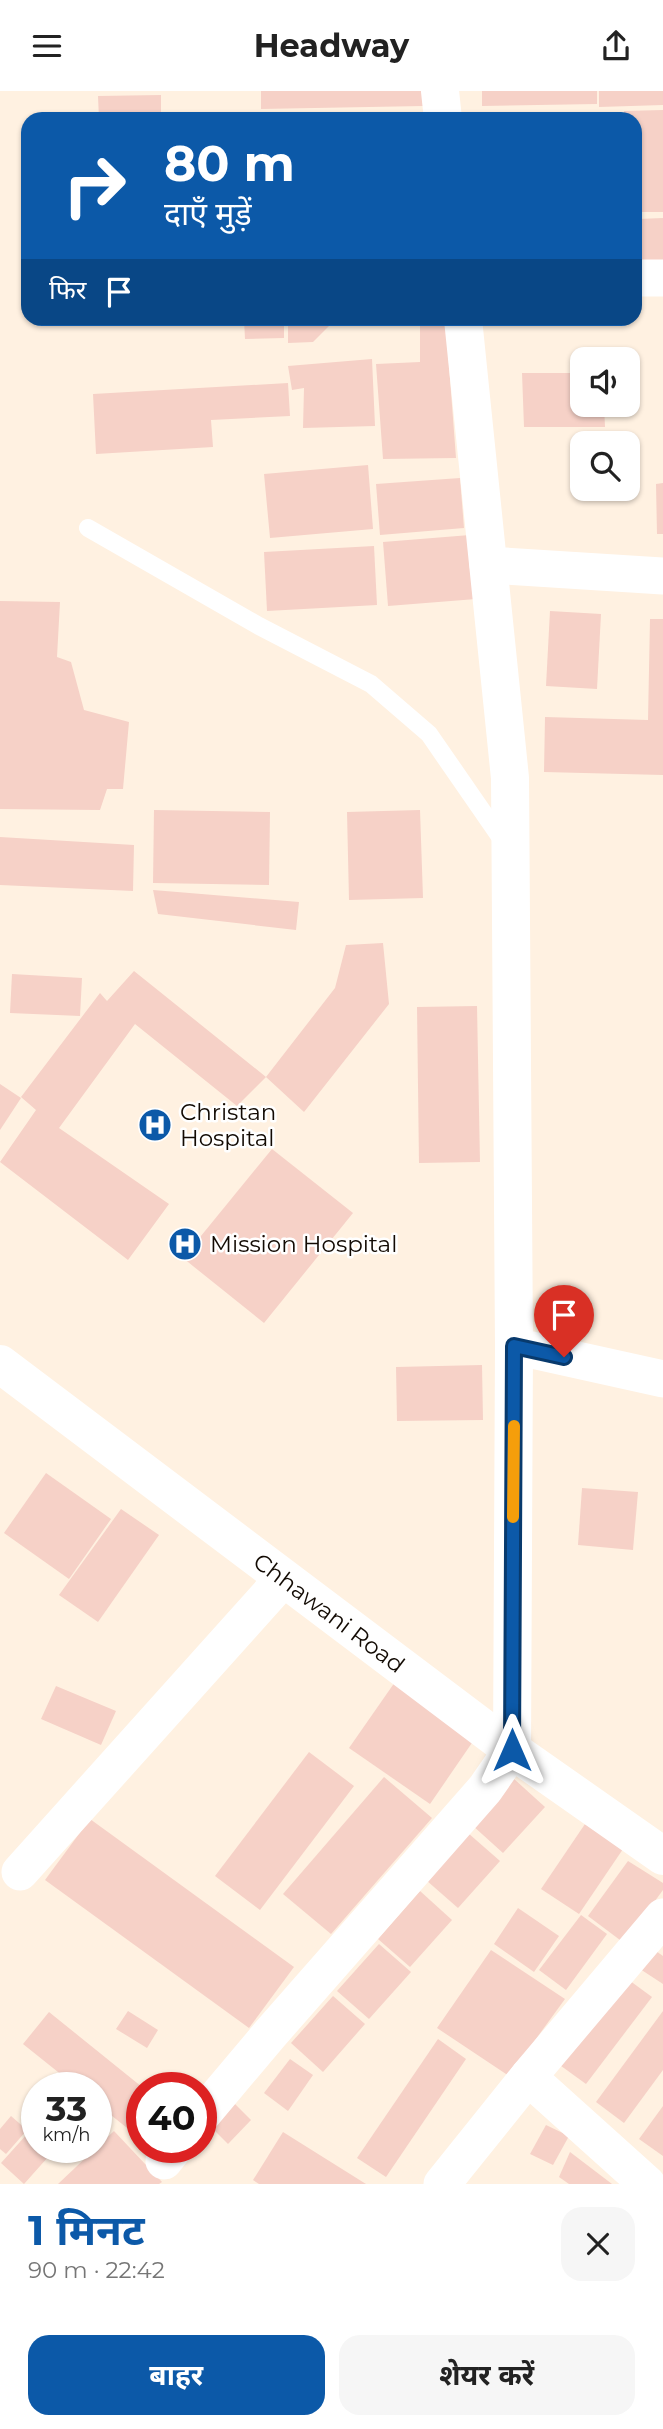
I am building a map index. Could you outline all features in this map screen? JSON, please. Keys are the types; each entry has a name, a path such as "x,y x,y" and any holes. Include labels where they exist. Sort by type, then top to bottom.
{"street":[{"path":"440,91 442,112"},
{"path":"642,278 663,278"},
{"path":"217,2097 485,1789 512,1750 514,1346 510,778 464,326"},
{"path":"488,565 663,576"},
{"path":"514,1346 663,1379"},
{"name":"Chhawani Road","path":"0,1364 512,1750 663,1856"},
{"path":"20,1872 283,1579"},
{"path":"442,2184 663,1917"},
{"path":"528,2077 647,2184"}],"lane":[{"path":"88,528 259,626 371,684 429,734 510,852"}],"building":[{"path":"261,91 422,91 423,106 261,109"},
{"path":"482,91 597,91 597,104 482,106"},
{"path":"599,91 663,91 663,105 599,107"},
{"path":"161,95 161,112 99,112 98,96"},
{"path":"663,110 663,212 642,212 642,112 624,111"},
{"path":"663,218 663,262 642,263 642,219"},
{"path":"244,326 284,326 284,338 245,339"},
{"path":"288,326 329,326 313,342 288,343"},
{"path":"420,326 446,326 456,458 383,459 376,364 420,362"},
{"path":"372,359 375,426 303,428 304,388 292,390 288,366"},
{"path":"522,373 570,373 570,417 605,417 605,427 524,427"},
{"path":"288,383 290,416 211,420 213,447 96,454 93,394"},
{"path":"368,465 373,529 270,538 264,474"},
{"path":"460,478 464,528 380,535 376,484"},
{"path":"663,483 663,534 657,534 656,484"},
{"path":"470,535 476,599 388,606 383,542"},
{"path":"374,546 377,605 267,611 264,552"},
{"path":"0,601 60,602 57,657 71,662 84,710 129,722 123,789 107,789 100,810 0,809"},
{"path":"550,611 601,614 597,689 546,686"},
{"path":"650,619 663,619 663,775 544,772 545,717 648,720"},
{"path":"154,810 270,812 269,885 153,883"},
{"path":"420,810 423,898 349,900 347,812"},
{"path":"0,837 134,845 133,891 0,885"},
{"path":"153,890 299,902 296,930 158,914"},
{"path":"383,943 389,1004 304,1112 266,1077 335,988 346,945"},
{"path":"134,971 266,1077 237,1106 135,1024 59,1128 169,1204 128,1260 0,1162 36,1110 21,1097 100,993 107,1001"},
{"path":"12,974 82,978 80,1016 10,1013"},
{"path":"477,1006 480,1162 419,1163 417,1007"},
{"path":"0,1084 21,1098 0,1130"},
{"path":"272,1149 353,1213 264,1323 183,1258"},
{"path":"482,1365 483,1420 397,1421 396,1367"},
{"path":"46,1473 111,1519 69,1579 4,1533"},
{"path":"582,1488 638,1492 633,1550 578,1545"},
{"path":"121,1509 159,1535 98,1622 59,1595"},
{"path":"395,1682 476,1737 430,1804 349,1748"},
{"path":"56,1686 116,1711 101,1745 41,1719"},
{"path":"309,1752 354,1786 260,1910 215,1876"},
{"path":"384,1777 432,1818 331,1934 283,1894"},
{"path":"513,1778 545,1807 503,1853 472,1825"},
{"path":"90,1819 294,1967 249,2028 45,1880"},
{"path":"585,1824 623,1849 579,1914 541,1889"},
{"path":"468,1833 500,1861 458,1908 426,1880"},
{"path":"628,1861 663,1883 663,1890 624,1943 588,1916"},
{"path":"420,1891 452,1920 410,1967 378,1939"},
{"path":"518,1908 559,1936 534,1972 494,1944"},
{"path":"581,1915 607,1934 566,1990 539,1970"},
{"path":"379,1944 411,1972 369,2019 337,1991"},
{"path":"650,1947 663,1956 663,1984 637,1967"},
{"path":"491,1950 565,1999 509,2076 437,2028"},
{"path":"622,1975 652,1997 586,2084 557,2063"},
{"path":"333,1996 365,2024 323,2072 291,2043"},
{"path":"128,2011 158,2030 147,2048 116,2029"},
{"path":"663,2011 663,2070 624,2123 596,2102"},
{"path":"49,2012 126,2074 126,2127 112,2116 112,2072 58,2072 23,2044"},
{"path":"438,2039 466,2059 386,2177 357,2158"},
{"path":"290,2059 313,2075 288,2111 264,2093"},
{"path":"234,2103 251,2120 228,2144 217,2133 217,2121"},
{"path":"663,2106 663,2156 639,2139"},
{"path":"11,2116 21,2125 21,2137 6,2154 0,2149 0,2129"},
{"path":"546,2125 569,2136 553,2165 530,2154"},
{"path":"114,2131 126,2144 126,2163 144,2163 162,2182 58,2184 80,2163 112,2163"},
{"path":"283,2132 366,2184 259,2184 253,2180"},
{"path":"21,2141 21,2163 43,2163 24,2184 1,2163"},
{"path":"570,2152 612,2184 569,2184 559,2177"}],"slow traffic":[{"path":"513,1517 514,1426"}],"place":[{"name":"Christan Hospital","path":"155,1125"},
{"name":"Mission Hospital","path":"185,1244"}],"route":[{"path":"512,1750 514,1346 564,1357"}]}
